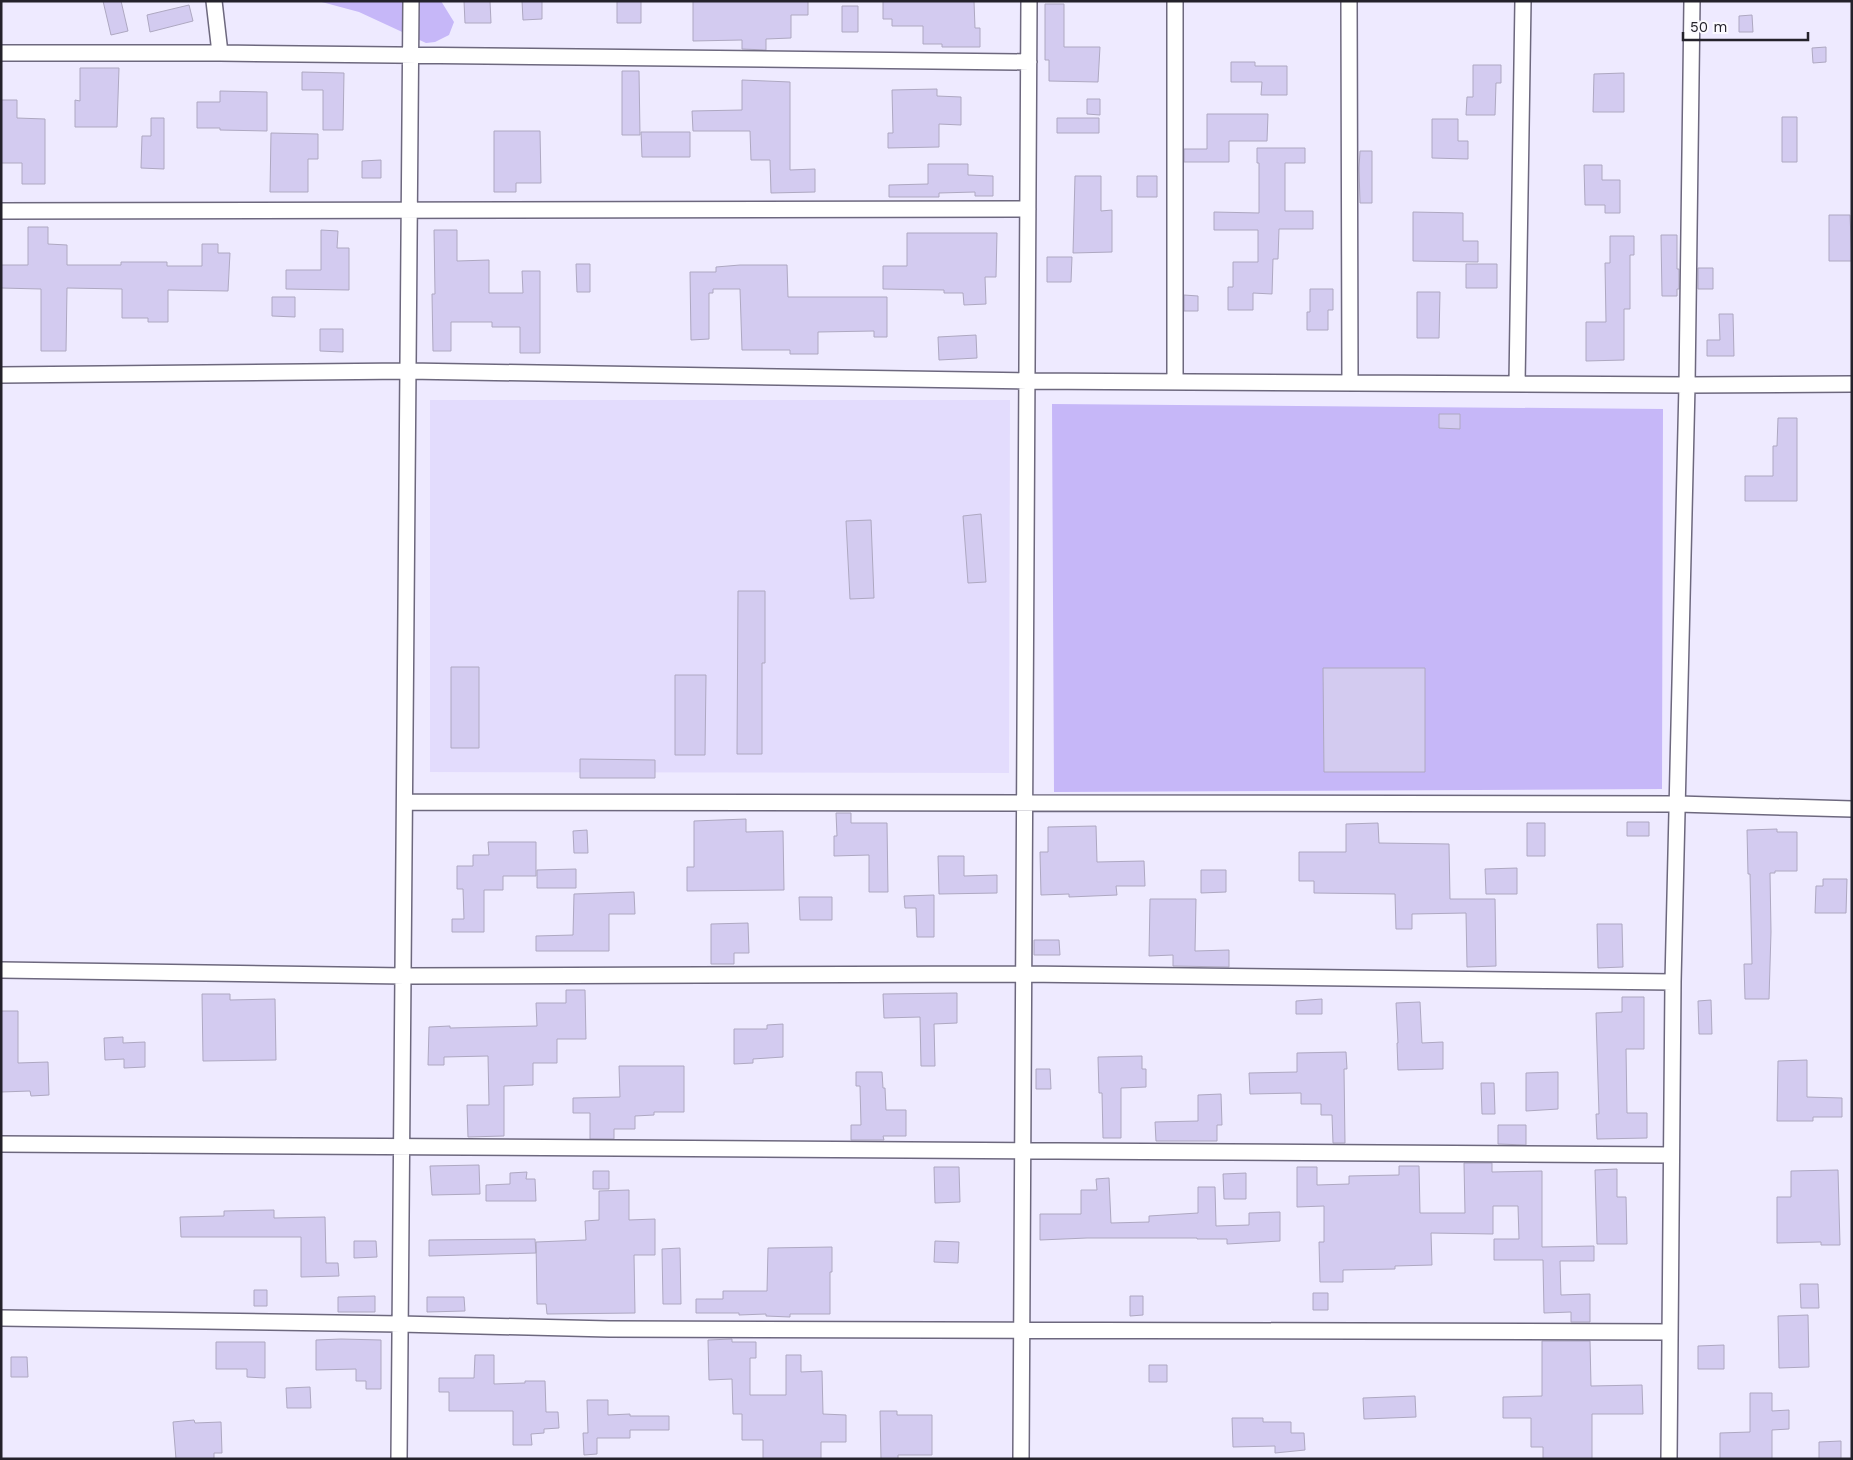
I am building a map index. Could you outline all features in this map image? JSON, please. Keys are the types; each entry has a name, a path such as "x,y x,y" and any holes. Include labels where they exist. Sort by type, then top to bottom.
{"street":[{"path":"214,1 220,53"},
{"path":"399,1459 411,1"},
{"path":"1020,1459 1029,1"},
{"path":"1175,1 1175,381"},
{"path":"1349,1 1350,383"},
{"path":"1517,384 1523,1"},
{"path":"1669,1459 1673,982 1687,385 1692,1"},
{"path":"1,53 220,53 1029,62"},
{"path":"1,211 1028,209"},
{"path":"1,376 408,371 1350,383 1852,384"},
{"path":"405,802 1678,804 1852,808"},
{"path":"1,970 404,976 1024,974 1673,982"},
{"path":"1,1144 1671,1155"},
{"path":"1,1318 609,1329 1670,1332"}],"shaded area":[{"path":"318,1 441,1 454,22 449,35 435,42 426,43 359,12"},
{"path":"430,400 1010,400 1009,773 430,772"},
{"path":"1052,404 1663,409 1662,789 1054,792"}],"building":[{"path":"103,1 121,1 128,31 111,35"},
{"path":"464,1 490,1 491,23 465,23"},
{"path":"522,1 542,1 542,19 523,20"},
{"path":"617,1 641,1 641,23 617,23"},
{"path":"693,1 808,1 808,15 791,15 791,38 766,39 766,50 742,49 742,40 693,41"},
{"path":"883,1 974,1 975,28 980,28 980,47 942,47 942,44 923,44 923,26 892,26 892,19 883,19"},
{"path":"1045,4 1064,4 1064,47 1100,47 1098,82 1049,81 1049,60 1045,60"},
{"path":"189,5 193,21 150,32 147,15"},
{"path":"842,6 858,6 858,32 842,32"},
{"path":"1752,15 1753,32 1739,32 1739,16"},
{"path":"1826,47 1826,62 1813,63 1812,48"},
{"path":"1231,62 1255,62 1255,66 1287,66 1287,95 1261,95 1262,82 1231,82"},
{"path":"1473,65 1501,65 1501,83 1496,83 1495,115 1466,115 1467,97 1473,97"},
{"path":"80,68 119,68 117,127 75,127 75,100 80,101"},
{"path":"622,71 639,71 640,135 622,135"},
{"path":"302,72 344,73 343,130 323,130 323,90 302,90"},
{"path":"1624,73 1624,112 1593,112 1594,74"},
{"path":"742,80 790,82 790,170 815,169 815,192 771,193 770,160 751,160 750,131 693,131 692,111 742,110"},
{"path":"937,89 937,96 961,97 961,125 939,124 939,147 888,148 888,133 893,133 892,90"},
{"path":"220,91 267,92 267,131 197,128 197,102 220,102"},
{"path":"1087,99 1100,99 1100,115 1087,114"},
{"path":"1,100 17,100 17,118 45,119 45,184 22,184 22,163 1,163"},
{"path":"1207,114 1268,114 1267,141 1229,141 1229,162 1184,162 1184,149 1207,149"},
{"path":"1782,117 1797,117 1797,162 1782,162"},
{"path":"151,118 164,118 164,169 141,168 142,136 151,136"},
{"path":"1057,118 1099,118 1099,133 1057,133"},
{"path":"1432,119 1458,119 1458,141 1468,141 1468,159 1432,158"},
{"path":"494,131 540,131 541,183 516,183 516,192 494,192"},
{"path":"641,132 690,132 690,157 642,157"},
{"path":"271,133 318,134 318,159 308,159 308,192 270,192"},
{"path":"1257,148 1305,148 1305,163 1285,163 1285,211 1313,211 1313,229 1279,229 1278,259 1273,259 1272,294 1253,293 1253,310 1228,310 1228,287 1233,287 1233,262 1258,262 1258,230 1214,230 1214,212 1259,213 1259,163 1257,163"},
{"path":"1360,151 1372,151 1372,203 1360,203"},
{"path":"381,160 381,178 362,178 362,161"},
{"path":"928,164 968,164 968,175 993,176 993,196 975,196 975,192 939,193 939,197 889,197 889,185 928,184"},
{"path":"1584,165 1602,165 1602,180 1620,180 1620,213 1605,213 1605,205 1585,205"},
{"path":"1075,176 1101,176 1101,211 1112,210 1112,252 1073,253"},
{"path":"1137,176 1157,176 1157,197 1137,197"},
{"path":"1413,212 1463,213 1463,241 1478,241 1478,262 1413,261"},
{"path":"1829,215 1850,215 1852,261 1829,261"},
{"path":"28,227 48,227 48,244 67,245 67,265 121,265 121,262 167,262 167,266 202,266 202,244 218,244 218,253 230,253 228,291 168,290 168,322 148,322 148,318 122,318 122,289 67,288 66,351 41,351 41,289 1,288 1,265 28,265"},
{"path":"321,230 338,231 337,248 349,248 349,290 286,289 286,270 321,270"},
{"path":"434,230 457,230 457,261 489,260 489,293 523,293 522,271 540,271 540,353 520,353 520,327 492,327 492,322 451,322 451,351 433,351 432,294 435,294"},
{"path":"907,233 997,233 996,277 985,277 986,304 964,305 963,293 944,293 944,290 883,289 883,266 907,266"},
{"path":"1661,235 1677,235 1679,289 1677,289 1677,296 1662,296"},
{"path":"1610,236 1634,236 1634,255 1630,255 1630,309 1624,309 1624,360 1586,361 1586,322 1606,322 1605,263 1610,263"},
{"path":"1047,257 1072,257 1071,282 1047,282"},
{"path":"576,264 590,264 590,292 577,292"},
{"path":"1466,264 1497,264 1497,288 1466,288"},
{"path":"787,265 788,297 887,297 887,337 874,337 874,331 818,332 818,354 790,354 790,350 742,350 740,289 713,289 713,293 709,293 709,339 691,340 690,272 716,272 716,267"},
{"path":"1698,268 1713,268 1713,289 1698,289"},
{"path":"1310,289 1333,289 1333,310 1328,310 1328,330 1307,330 1307,312 1310,312"},
{"path":"1417,292 1440,292 1439,338 1417,338"},
{"path":"1184,295 1198,296 1198,311 1184,311"},
{"path":"272,297 295,297 295,317 272,316"},
{"path":"1719,314 1733,314 1734,356 1707,356 1707,340 1720,340"},
{"path":"320,329 343,329 343,352 320,351"},
{"path":"976,335 977,358 939,360 938,337"},
{"path":"1439,414 1460,414 1460,429 1439,428"},
{"path":"1778,418 1797,418 1797,501 1745,501 1745,476 1773,476 1773,446 1777,446"},
{"path":"981,514 986,582 968,583 963,516"},
{"path":"871,520 874,598 850,599 846,521"},
{"path":"738,591 765,591 765,663 762,663 762,754 737,754"},
{"path":"451,667 479,667 479,748 451,748"},
{"path":"1323,668 1425,668 1425,772 1324,772"},
{"path":"675,675 706,675 705,755 675,755"},
{"path":"580,759 655,760 655,778 580,778"},
{"path":"836,813 851,813 851,823 887,823 888,892 869,892 869,855 834,856 834,836 837,836"},
{"path":"746,819 746,832 783,831 784,890 687,891 687,867 694,867 694,821"},
{"path":"1627,822 1649,822 1649,836 1627,836"},
{"path":"1378,823 1379,843 1449,844 1450,899 1495,899 1496,966 1467,967 1466,913 1412,914 1412,929 1396,929 1395,894 1314,893 1314,881 1299,881 1299,852 1346,852 1346,824"},
{"path":"1527,823 1545,823 1545,856 1527,856"},
{"path":"1096,826 1097,862 1144,861 1145,886 1116,886 1117,895 1069,897 1069,894 1041,895 1040,852 1048,852 1048,827"},
{"path":"1777,829 1777,832 1797,832 1797,871 1775,871 1775,873 1770,873 1769,999 1745,999 1744,964 1752,964 1747,830"},
{"path":"587,830 588,853 574,853 573,831"},
{"path":"488,842 536,842 536,876 503,876 503,890 484,890 484,932 452,932 452,919 464,919 463,889 457,889 457,866 473,866 473,855 489,855"},
{"path":"938,856 964,856 964,876 997,875 997,893 939,894"},
{"path":"1517,868 1517,894 1486,894 1485,869"},
{"path":"576,869 576,888 537,888 537,870"},
{"path":"1201,870 1226,870 1226,892 1201,893"},
{"path":"1823,879 1847,879 1846,913 1815,913 1816,886 1823,886"},
{"path":"634,892 635,914 609,914 609,951 536,951 536,936 573,935 574,894"},
{"path":"934,895 934,937 917,937 916,908 905,908 904,896"},
{"path":"799,897 832,897 832,920 800,920"},
{"path":"1150,899 1196,899 1195,951 1229,950 1229,967 1173,966 1173,955 1149,956"},
{"path":"748,923 749,953 734,953 734,964 711,964 711,924"},
{"path":"1597,924 1622,924 1623,967 1598,968"},
{"path":"1034,940 1059,940 1060,955 1034,955"},
{"path":"566,990 585,990 586,1039 557,1039 557,1063 533,1063 533,1085 504,1086 504,1136 468,1137 467,1105 489,1105 488,1056 444,1057 444,1065 428,1065 429,1027 537,1026 536,1003 566,1003"},
{"path":"957,993 957,1023 934,1024 935,1066 921,1066 920,1017 884,1018 883,994"},
{"path":"202,994 230,994 230,1000 275,999 276,1060 203,1061"},
{"path":"1622,997 1644,997 1644,1049 1626,1049 1627,1113 1647,1113 1647,1138 1597,1139 1596,1114 1599,1114 1596,1013 1622,1012"},
{"path":"1322,999 1322,1014 1296,1014 1296,1001"},
{"path":"1711,1000 1712,1034 1699,1034 1698,1001"},
{"path":"1420,1002 1422,1043 1443,1042 1443,1069 1398,1070 1396,1003"},
{"path":"1,1011 18,1011 18,1063 48,1062 49,1095 31,1096 30,1091 1,1092"},
{"path":"783,1024 783,1057 753,1059 753,1063 734,1064 734,1029 767,1029 767,1025"},
{"path":"123,1037 123,1043 145,1042 145,1067 124,1068 124,1059 105,1060 104,1038"},
{"path":"1346,1052 1347,1069 1344,1069 1345,1143 1333,1143 1332,1115 1321,1115 1321,1104 1301,1104 1301,1093 1250,1094 1249,1073 1297,1072 1297,1053"},
{"path":"1142,1056 1142,1069 1146,1069 1146,1087 1121,1088 1121,1138 1103,1138 1102,1093 1099,1093 1098,1057"},
{"path":"1807,1060 1807,1097 1842,1098 1842,1117 1813,1117 1813,1121 1777,1121 1778,1061"},
{"path":"619,1066 684,1066 684,1112 654,1112 654,1115 635,1116 635,1129 614,1129 614,1139 590,1139 590,1113 573,1113 573,1098 620,1097"},
{"path":"1036,1069 1050,1069 1051,1089 1036,1089"},
{"path":"856,1072 882,1072 886,1110 906,1110 906,1136 883,1136 884,1140 851,1140 851,1125 861,1125 860,1086 856,1086"},
{"path":"1558,1072 1558,1109 1526,1111 1526,1073"},
{"path":"1481,1083 1494,1083 1495,1114 1482,1114"},
{"path":"1221,1094 1222,1125 1217,1125 1217,1141 1156,1141 1155,1122 1198,1121 1198,1095"},
{"path":"1498,1125 1526,1125 1526,1145 1498,1144"},
{"path":"1464,1163 1492,1163 1492,1172 1542,1171 1542,1247 1594,1246 1594,1261 1560,1261 1561,1295 1590,1294 1590,1322 1571,1322 1571,1312 1544,1313 1543,1260 1494,1260 1494,1239 1519,1239 1518,1206 1493,1206 1493,1234 1431,1233 1432,1265 1395,1266 1395,1269 1343,1270 1343,1282 1320,1282 1319,1242 1324,1242 1324,1206 1297,1207 1297,1167 1317,1167 1317,1185 1349,1184 1349,1176 1399,1175 1399,1166 1419,1166 1420,1213 1465,1213"},
{"path":"479,1165 480,1194 432,1195 430,1166"},
{"path":"934,1167 959,1167 960,1202 935,1203"},
{"path":"1617,1169 1617,1197 1626,1197 1627,1244 1597,1244 1595,1170"},
{"path":"1838,1170 1840,1245 1821,1245 1821,1242 1777,1243 1777,1197 1791,1197 1791,1171"},
{"path":"593,1171 609,1171 609,1189 593,1189"},
{"path":"527,1172 526,1179 535,1179 536,1201 486,1201 486,1185 510,1184 510,1173"},
{"path":"1246,1173 1246,1199 1224,1199 1223,1174"},
{"path":"1109,1178 1111,1223 1149,1222 1149,1216 1198,1213 1198,1187 1215,1187 1216,1226 1249,1225 1249,1213 1280,1212 1280,1241 1227,1244 1227,1239 1197,1238 1040,1240 1040,1214 1081,1214 1081,1190 1097,1190 1096,1179"},
{"path":"629,1190 629,1220 655,1219 655,1255 634,1255 635,1313 547,1314 546,1304 537,1304 536,1242 586,1240 585,1221 599,1220 599,1191"},
{"path":"274,1210 274,1218 325,1217 326,1263 338,1263 339,1276 301,1277 301,1237 181,1237 180,1217 224,1216 224,1211"},
{"path":"535,1239 536,1253 429,1256 429,1240"},
{"path":"354,1241 376,1241 377,1257 354,1258"},
{"path":"935,1241 959,1242 958,1263 934,1262"},
{"path":"832,1247 830,1314 790,1314 790,1317 766,1316 766,1314 696,1313 696,1299 723,1299 723,1291 767,1291 768,1248"},
{"path":"680,1248 681,1304 663,1304 662,1249"},
{"path":"1800,1284 1818,1284 1819,1308 1801,1308"},
{"path":"254,1290 267,1290 267,1306 254,1306"},
{"path":"1313,1293 1328,1293 1328,1310 1313,1310"},
{"path":"375,1296 375,1312 338,1312 338,1297"},
{"path":"1130,1296 1143,1296 1143,1315 1130,1316"},
{"path":"427,1297 464,1297 465,1311 427,1312"},
{"path":"1808,1315 1809,1367 1779,1368 1778,1316"},
{"path":"732,1339 732,1342 756,1342 756,1358 750,1358 750,1395 786,1395 786,1355 801,1355 801,1372 822,1371 823,1414 846,1415 846,1442 821,1442 821,1459 763,1459 763,1440 742,1440 742,1414 733,1414 732,1379 709,1380 708,1340"},
{"path":"316,1340 381,1340 381,1389 366,1389 366,1381 356,1381 356,1369 316,1370"},
{"path":"1542,1341 1590,1341 1591,1386 1642,1385 1643,1414 1592,1414 1592,1459 1543,1459 1543,1447 1531,1447 1531,1418 1503,1418 1503,1397 1542,1396"},
{"path":"216,1342 265,1342 265,1378 247,1377 247,1369 216,1369"},
{"path":"1724,1345 1724,1369 1698,1369 1698,1346"},
{"path":"475,1355 494,1355 494,1384 545,1381 546,1412 558,1412 559,1428 544,1429 544,1433 531,1434 532,1445 513,1445 513,1411 449,1411 449,1392 439,1392 439,1378 474,1378"},
{"path":"11,1357 27,1357 28,1377 11,1377"},
{"path":"1149,1365 1167,1365 1167,1382 1149,1382"},
{"path":"310,1387 311,1408 287,1408 286,1388"},
{"path":"1750,1393 1772,1393 1772,1411 1789,1410 1789,1429 1772,1430 1772,1459 1720,1459 1720,1433 1750,1432"},
{"path":"1415,1396 1416,1417 1364,1419 1363,1398"},
{"path":"587,1400 608,1400 608,1415 669,1416 669,1430 630,1430 630,1438 597,1438 597,1454 584,1455 583,1433 588,1433"},
{"path":"880,1411 897,1411 897,1415 932,1415 932,1455 898,1455 898,1459 881,1459"},
{"path":"1232,1418 1263,1418 1263,1422 1291,1422 1291,1433 1304,1433 1305,1450 1275,1453 1275,1446 1233,1447"},
{"path":"194,1420 195,1423 221,1422 222,1453 214,1453 214,1459 176,1459 173,1422"},
{"path":"1841,1441 1841,1459 1819,1459 1819,1442"}]}
